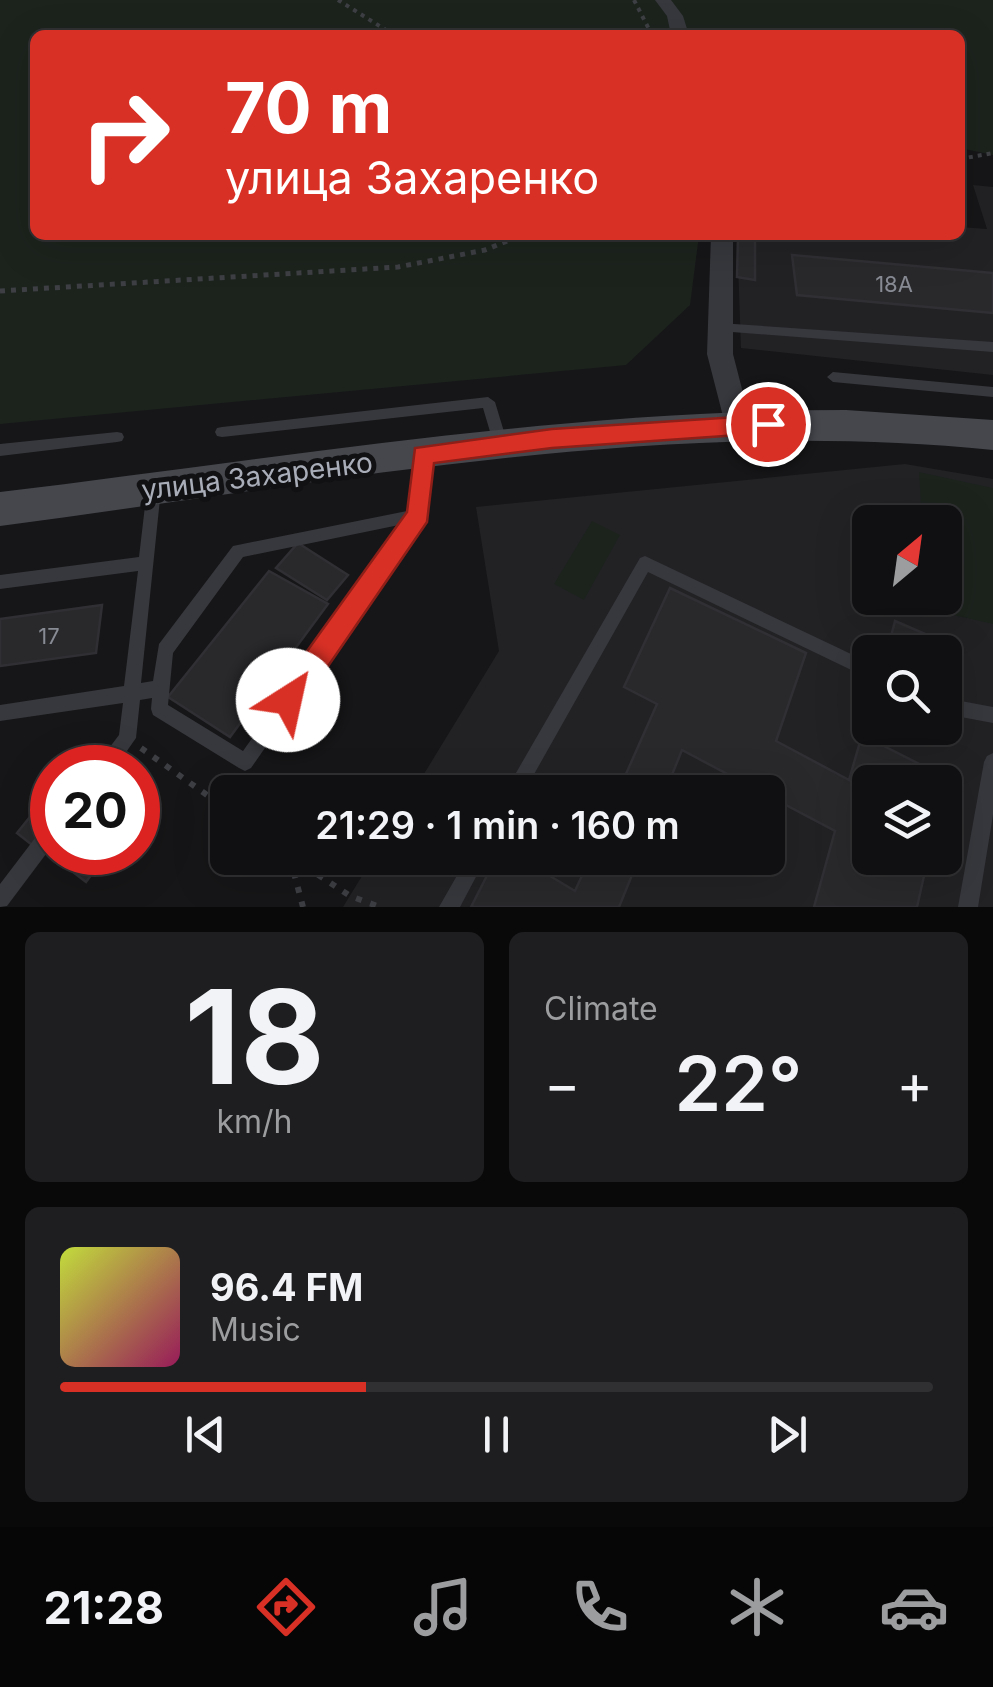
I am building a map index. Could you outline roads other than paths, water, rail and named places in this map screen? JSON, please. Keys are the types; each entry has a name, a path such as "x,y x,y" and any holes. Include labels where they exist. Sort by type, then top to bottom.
{"street":[{"path":"664,0 679,30"},
{"path":"722,240 720,354 738,424"},
{"name":"улица Захаренко","path":"0,509 501,445 738,424 869,424 993,435"}],"lane":[{"path":"719,327 993,347"},
{"path":"833,377 993,392"},
{"path":"222,432 488,402 501,445"},
{"path":"0,450 117,437"},
{"path":"419,515 238,551 164,650 159,709 245,762 419,515 424,455"},
{"path":"122,745 127,738 154,490"},
{"path":"524,775 646,562 852,662"},
{"path":"0,582 145,563"},
{"path":"0,713 161,688"},
{"path":"962,709 993,715"},
{"path":"968,907 993,762"},
{"path":"0,898 30,860"},
{"path":"448,907 467,875"}]}
